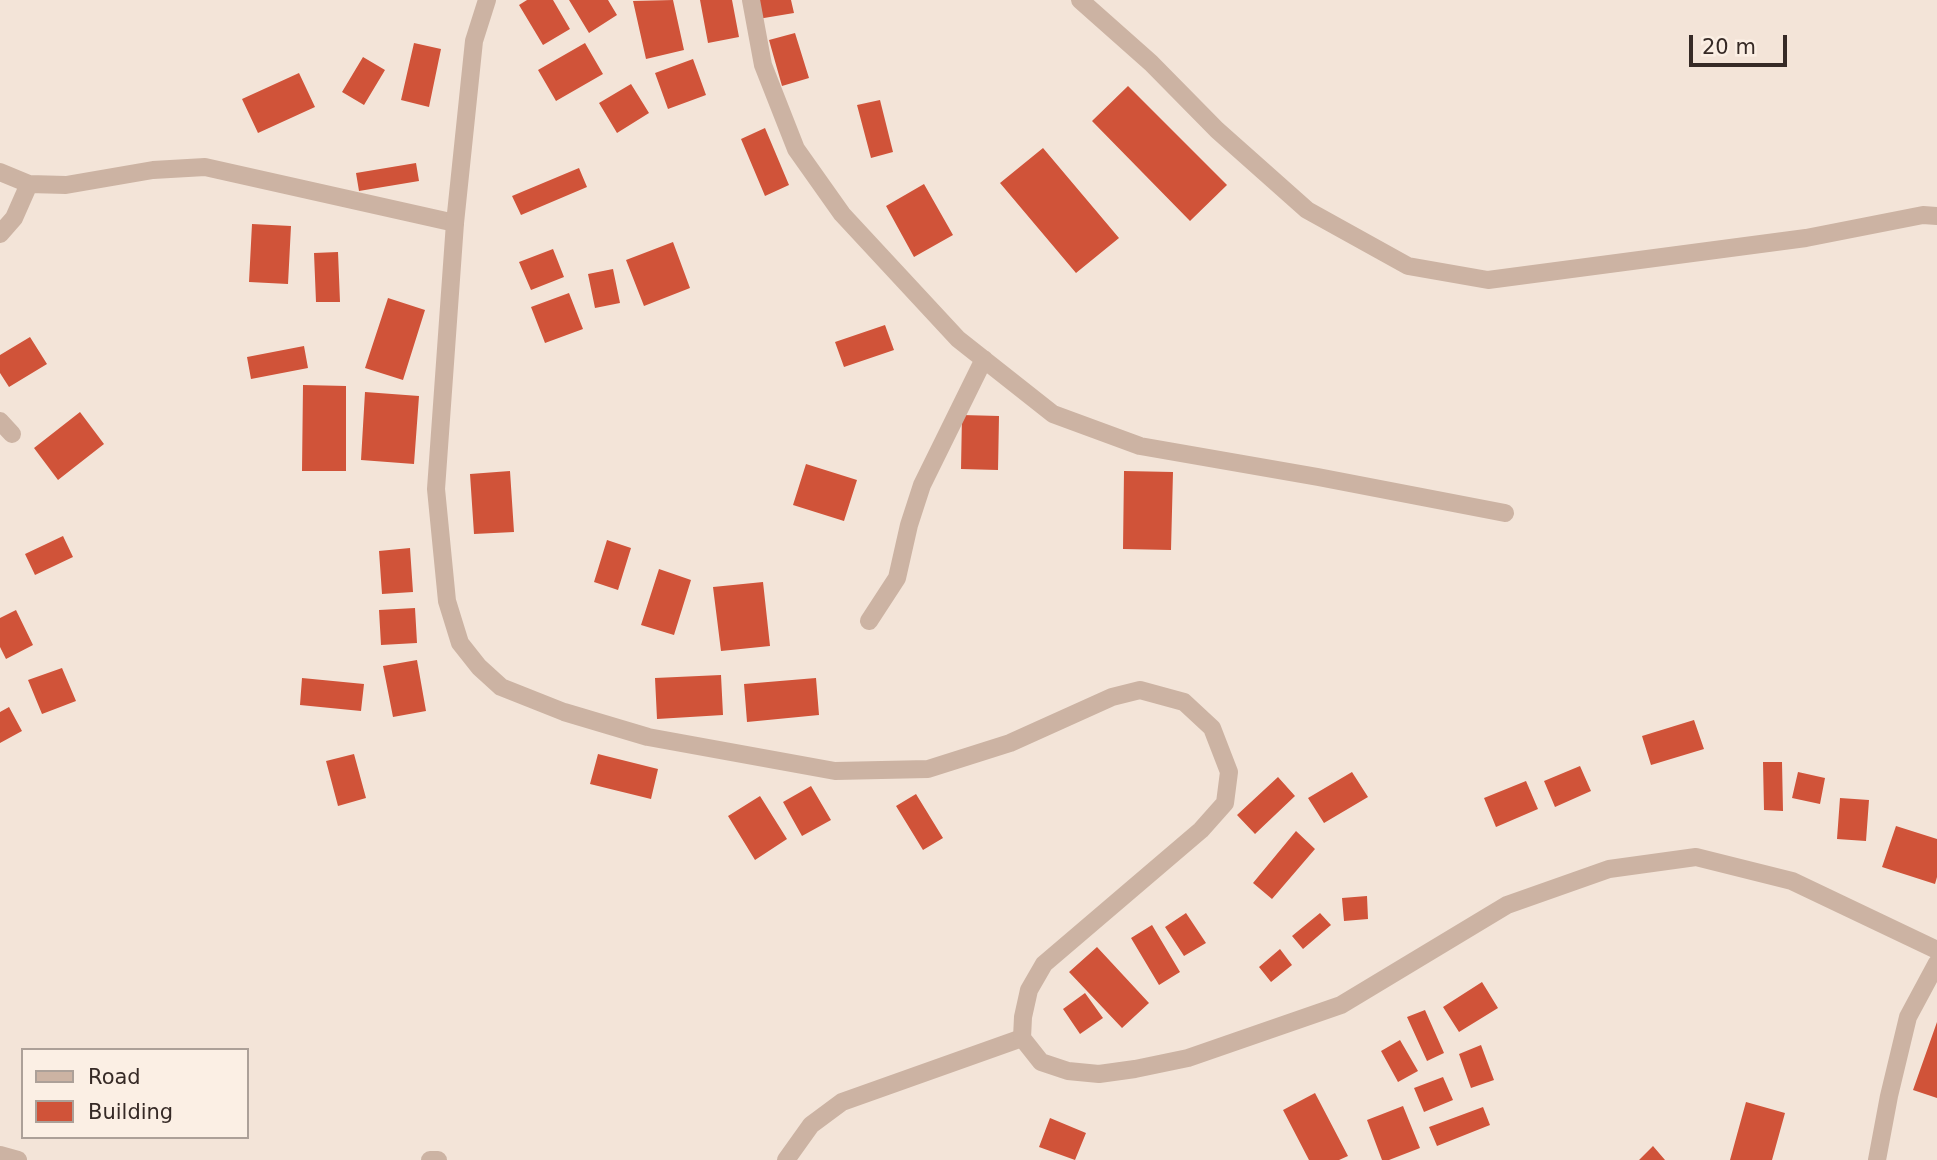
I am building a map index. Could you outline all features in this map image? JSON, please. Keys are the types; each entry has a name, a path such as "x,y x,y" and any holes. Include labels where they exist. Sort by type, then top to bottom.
{"street":[{"path":"487,0 474,41 455,223 436,489 447,601 460,643 479,667 501,687 564,712 648,737 835,771 928,769 1010,743 1112,697 1140,690 1184,702 1212,728 1228,772 1225,803 1201,830 1044,964 1029,990 1022,1038 1041,1062 1068,1071 1099,1074 1188,1058 1341,1005 1507,905 1609,869 1696,858 1792,881 1937,950"},
{"path":"751,0 763,65 796,149 842,214 879,257 958,339 1054,414 1140,446 1332,479 1505,513"},
{"path":"1080,0 1151,63 1217,130 1307,210 1408,265 1488,280 1806,238 1923,215 1937,215"},
{"path":"0,172 29,184 66,184 153,170 205,167 455,223"},
{"path":"0,234 14,218 29,184"},
{"path":"869,621 897,578 909,525 922,485 984,359"},
{"path":"1877,1160 1908,1017 1937,963"},
{"path":"786,1160 811,1125 842,1102 1022,1038"},
{"path":"0,1155 18,1160"},
{"path":"430,1160 438,1160"}],"building":[{"path":"527,0 553,0 570,29 543,45 519,5"},
{"path":"569,0 608,0 617,15 589,33"},
{"path":"673,0 684,50 646,59 633,1"},
{"path":"700,0 732,0 739,37 708,43"},
{"path":"755,0 791,0 794,13 758,19"},
{"path":"795,33 809,78 782,86 769,40"},
{"path":"414,43 441,49 429,107 401,100"},
{"path":"585,43 603,74 556,101 538,70"},
{"path":"363,57 385,70 364,105 342,92"},
{"path":"693,59 706,95 668,109 655,73"},
{"path":"299,73 315,107 258,133 242,99"},
{"path":"631,84 649,113 617,133 599,103"},
{"path":"1128,86 1227,185 1190,221 1092,121"},
{"path":"880,100 893,152 871,158 857,105"},
{"path":"765,128 789,185 765,196 741,139"},
{"path":"1043,148 1119,238 1076,273 1000,183"},
{"path":"416,163 419,181 359,191 356,173"},
{"path":"579,168 587,187 521,215 512,196"},
{"path":"924,184 953,235 914,257 886,206"},
{"path":"252,224 291,226 288,284 249,282"},
{"path":"673,242 690,288 644,306 626,260"},
{"path":"553,249 564,277 531,290 519,262"},
{"path":"338,252 340,302 316,302 314,253"},
{"path":"613,269 620,303 595,308 588,274"},
{"path":"569,293 583,329 545,343 531,307"},
{"path":"388,298 425,310 403,380 365,368"},
{"path":"885,325 894,350 844,367 835,342"},
{"path":"30,337 47,364 9,387 0,373 0,355"},
{"path":"304,346 308,368 251,379 247,357"},
{"path":"303,385 346,386 346,471 302,471"},
{"path":"365,392 419,396 414,464 361,460"},
{"path":"80,412 104,444 58,480 34,448"},
{"path":"962,415 999,416 998,470 961,469"},
{"path":"806,464 857,480 844,521 793,505"},
{"path":"510,471 514,532 474,534 470,474"},
{"path":"1124,471 1173,472 1171,550 1123,549"},
{"path":"63,536 73,557 35,575 25,554"},
{"path":"607,540 631,548 618,590 594,582"},
{"path":"410,548 413,592 382,594 379,551"},
{"path":"659,569 691,580 674,635 641,625"},
{"path":"763,582 770,646 721,651 713,587"},
{"path":"415,608 417,643 381,645 379,610"},
{"path":"16,610 33,645 6,659 0,647 0,618"},
{"path":"417,660 426,711 393,717 383,666"},
{"path":"62,668 76,701 42,714 28,680"},
{"path":"721,675 723,715 657,719 655,678"},
{"path":"302,678 364,684 361,711 300,705"},
{"path":"816,678 819,715 747,722 744,684"},
{"path":"9,707 22,731 0,743 0,712"},
{"path":"1694,720 1704,749 1651,765 1642,736"},
{"path":"354,754 366,798 338,806 326,761"},
{"path":"598,754 658,769 651,799 590,784"},
{"path":"1763,762 1782,762 1783,811 1764,810"},
{"path":"1580,766 1591,791 1555,807 1544,781"},
{"path":"1352,772 1368,797 1324,823 1308,798"},
{"path":"1798,772 1825,778 1820,804 1792,798"},
{"path":"1278,777 1295,796 1255,834 1237,815"},
{"path":"1526,781 1538,809 1496,827 1484,798"},
{"path":"811,786 831,820 802,836 783,802"},
{"path":"916,794 943,838 923,850 896,806"},
{"path":"760,796 787,839 755,860 728,816"},
{"path":"1840,798 1869,800 1866,841 1837,839"},
{"path":"1896,826 1937,839 1935,884 1882,867"},
{"path":"1296,831 1315,849 1272,899 1253,883"},
{"path":"1367,896 1368,919 1344,921 1342,898"},
{"path":"1186,913 1206,943 1184,956 1165,927"},
{"path":"1320,913 1331,925 1303,949 1292,936"},
{"path":"1152,925 1180,972 1159,985 1131,938"},
{"path":"1097,947 1149,1003 1122,1028 1069,972"},
{"path":"1280,949 1292,965 1271,982 1259,967"},
{"path":"1482,982 1498,1008 1459,1032 1443,1007"},
{"path":"1085,993 1103,1018 1080,1034 1063,1009"},
{"path":"1425,1010 1444,1053 1427,1061 1407,1017"},
{"path":"1937,1022 1937,1098 1913,1090"},
{"path":"1400,1040 1418,1071 1398,1082 1381,1051"},
{"path":"1481,1045 1494,1080 1471,1088 1459,1054"},
{"path":"1443,1077 1453,1100 1424,1112 1414,1088"},
{"path":"1315,1093 1348,1156 1339,1160 1309,1160 1283,1110"},
{"path":"1746,1102 1785,1113 1772,1160 1730,1160"},
{"path":"1403,1106 1420,1148 1389,1160 1382,1160 1367,1120"},
{"path":"1483,1107 1490,1125 1437,1146 1429,1127"},
{"path":"1050,1118 1086,1133 1075,1160 1039,1147"},
{"path":"1653,1146 1665,1160 1639,1160"}]}
